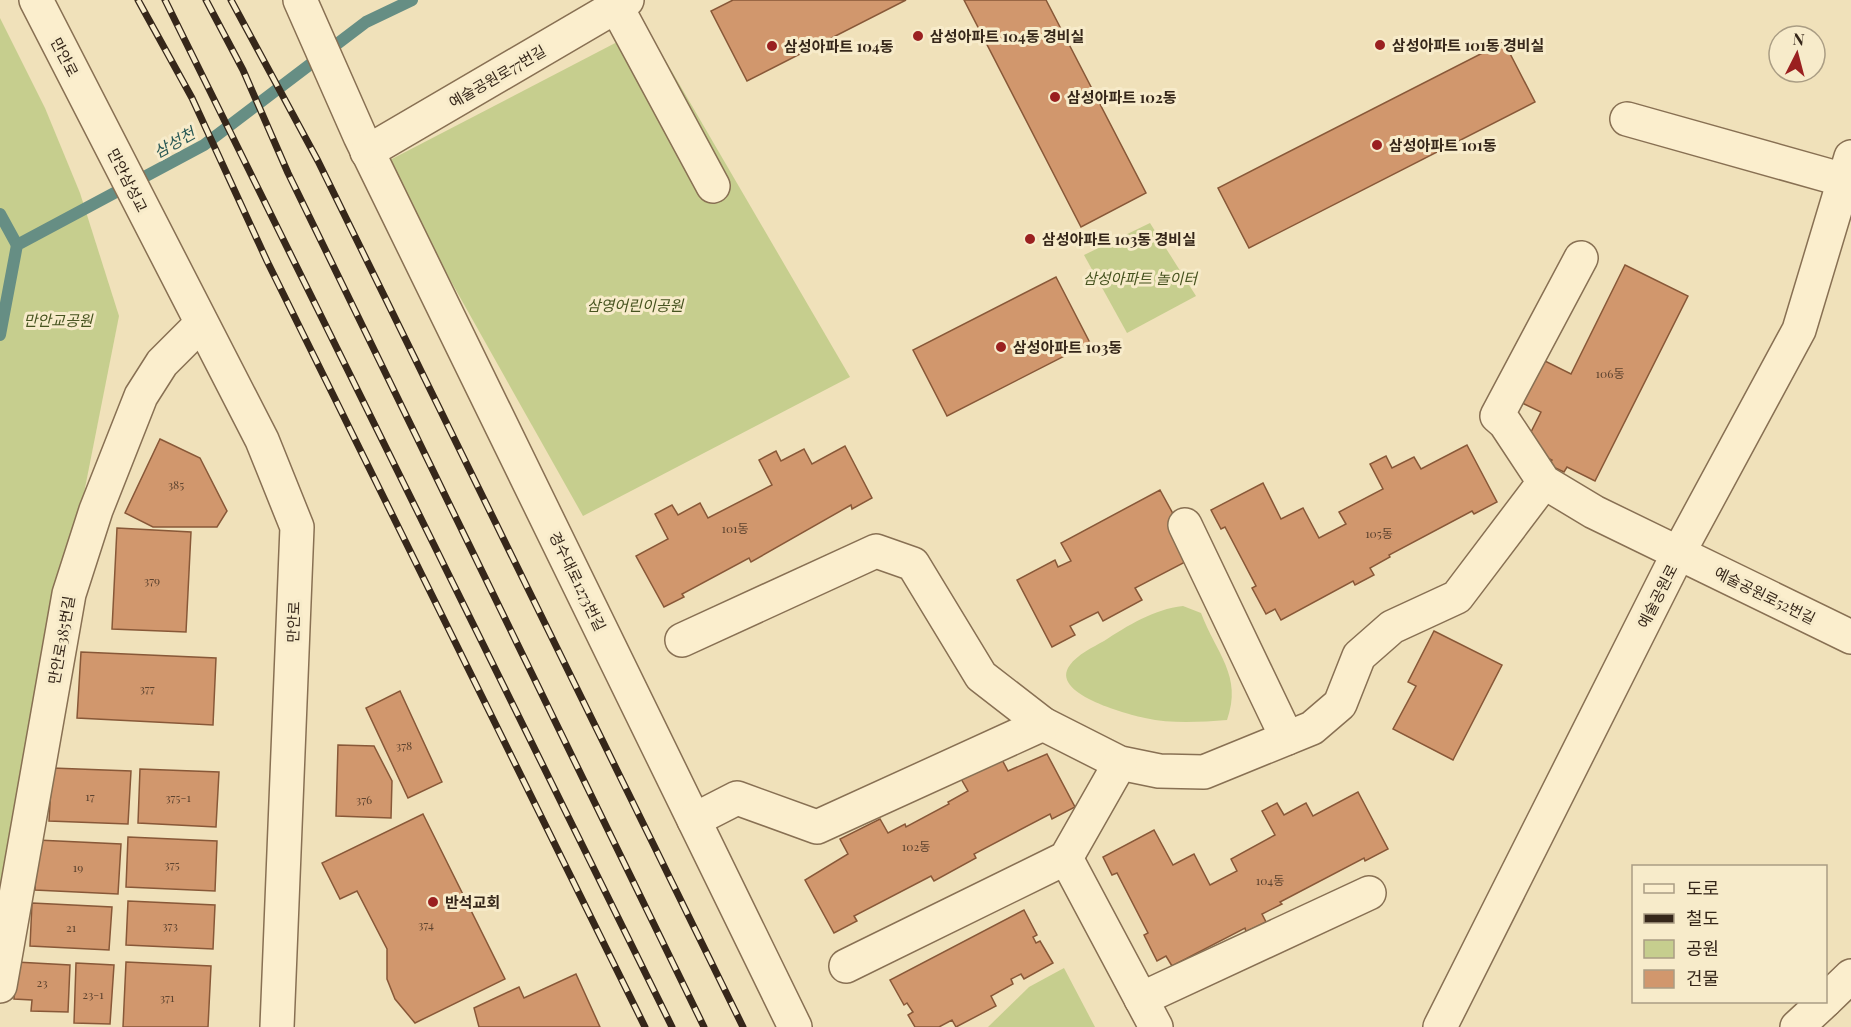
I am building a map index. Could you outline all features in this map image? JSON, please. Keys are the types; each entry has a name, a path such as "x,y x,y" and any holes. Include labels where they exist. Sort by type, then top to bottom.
{"street":[{"name":"만안로","path":"36,0 93,113"},
{"name":"예술공원로77번길","path":"363,144 621,3"},
{"path":"621,3 713,186"},
{"name":"경수대로1273번길","path":"302,4 363,144 795,1027"},
{"name":"만안삼성교","path":"93,113 162,247"},
{"path":"1627,119 1847,168"},
{"name":"예술공원로","path":"1440,1025 1679,552 1799,330 1847,168"},
{"name":"만안로","path":"162,247 262,440 297,527 277,1027"},
{"path":"682,640 876,551 913,564 981,676 1043,724 1120,763 1159,771 1204,771 1312,728 1340,704 1359,656 1392,627 1457,597 1544,482 1505,423 1497,416 1581,258"},
{"name":"만안로385번길","path":"0,986 69,594 96,510 141,396 162,363 201,324"},
{"name":"예술공원로52번길","path":"1544,482 1594,512 1851,637"},
{"path":"1185,525 1287,738"},
{"path":"694,820 737,798 817,827 1043,724"},
{"path":"846,966 1066,858 1120,763"},
{"path":"1066,858 1156,1027"},
{"path":"1141,999 1369,893"},
{"path":"1827,999 1851,976"},
{"path":"1797,1027 1823,1003"}],"green space":[{"name":"만안교공원","path":"0,18 45,108 80,193 119,316 0,918"},
{"name":"삼영어린이공원","path":"646,27 850,377 583,516 394,180 388,161"},
{"name":"삼성아파트 놀이터","path":"1150,223 1196,296 1127,333 1084,255"},
{"path":"1183,606 1201,613 1226,665 1232,690 1227,720 1176,722 1145,718 1092,701 1070,685 1066,675 1073,661 1081,655 1141,619"},
{"path":"1064,968 1095,1027 988,1027 1029,987"}],"building":[{"name":"삼성아파트 104동","path":"733,0 906,0 747,81 711,11"},
{"name":"삼성아파트 102동","path":"964,0 1046,0 1146,193 1081,227"},
{"name":"삼성아파트 101동","path":"1504,42 1535,102 1249,248 1218,188"},
{"path":"1625,265 1688,296 1595,481 1567,467 1564,472 1549,465 1552,460 1524,446 1541,412 1516,400 1541,359 1571,374"},
{"name":"삼성아파트 103동","path":"1056,277 1090,343 947,416 913,350"},
{"path":"160,439 200,458 227,511 217,527 153,527 125,513"},
{"path":"1467,445 1497,502 1474,514 1472,511 1389,555 1390,557 1370,568 1374,575 1355,585 1353,581 1281,620 1275,609 1266,614 1252,588 1256,586 1225,527 1221,529 1211,510 1263,483 1281,519 1303,508 1319,538 1346,524 1339,512 1383,489 1370,464 1386,456 1392,468 1414,457 1421,469"},
{"path":"845,446 872,498 852,509 851,505 751,562 749,558 682,594 684,597 664,607 636,556 668,539 655,514 672,505 678,515 700,503 708,518 772,485 759,460 776,451 781,461 804,449 812,464"},
{"path":"1160,490 1177,521 1191,559 1135,588 1142,600 1103,621 1098,612 1070,626 1075,635 1052,647 1017,580 1055,560 1058,567 1071,561 1061,543"},
{"path":"117,528 191,532 186,632 112,629"},
{"path":"1434,631 1502,665 1453,760 1393,729 1416,686 1408,682"},
{"path":"81,652 216,658 213,725 77,718"},
{"path":"400,691 442,782 408,798 366,708"},
{"path":"338,745 374,746 392,781 391,818 336,816"},
{"path":"1047,754 1075,807 1052,819 1050,814 974,854 976,858 934,881 931,876 854,916 857,921 834,933 805,880 848,854 840,839 880,819 888,833 905,824 906,827 968,791 960,777 1000,756 1008,771"},
{"path":"52,768 131,771 128,824 49,821"},
{"path":"140,769 219,772 216,827 138,823"},
{"path":"1358,792 1388,849 1365,861 1364,858 1280,902 1282,904 1262,914 1266,922 1246,932 1245,928 1172,966 1166,956 1157,961 1144,935 1148,933 1117,873 1112,875 1103,857 1154,830 1173,865 1194,854 1210,885 1237,871 1231,859 1275,835 1262,811 1277,803 1284,815 1306,803 1313,816"},
{"path":"423,814 505,979 415,1023 395,999 387,979 387,949 357,891 340,899 322,863"},
{"path":"128,837 217,841 215,891 126,887"},
{"path":"37,840 121,844 118,894 35,890"},
{"path":"128,901 215,905 213,949 126,945"},
{"path":"32,903 112,907 109,950 30,946"},
{"path":"1024,910 1037,935 1033,937 1036,943 1040,941 1053,963 1024,979 1021,974 1011,979 1013,984 991,996 996,1006 956,1027 952,1020 939,1027 915,1027 908,1015 913,1012 907,1003 904,1005 890,980"},
{"path":"16,962 70,965 68,1012 31,1011 32,1000 14,999"},
{"path":"126,962 211,966 208,1027 123,1027"},
{"path":"76,963 114,965 110,1024 74,1023"},
{"path":"576,974 600,1027 479,1027 474,1008 519,987 524,998"}],"waterway":[{"name":"삼성천","path":"0,335 17,245 204,145 366,22 412,0"},
{"path":"0,214 17,245"}],"railway":[{"path":"138,0 192,98 267,261 645,1027"},
{"path":"165,0 672,1027"},
{"path":"206,0 243,70 288,173 704,1027"},
{"path":"231,0 318,161 743,1027"}],"place":[{"name":"삼성아파트 104동 경비실","path":"918,36"},
{"name":"삼성아파트 101동 경비실","path":"1380,45"},
{"name":"삼성아파트 104동","path":"772,46"},
{"name":"삼성아파트 102동","path":"1055,97"},
{"name":"삼성아파트 101동","path":"1377,145"},
{"name":"삼성아파트 103동 경비실","path":"1030,239"},
{"name":"삼성아파트 103동","path":"1001,347"},
{"name":"반석교회","path":"433,902"}]}
